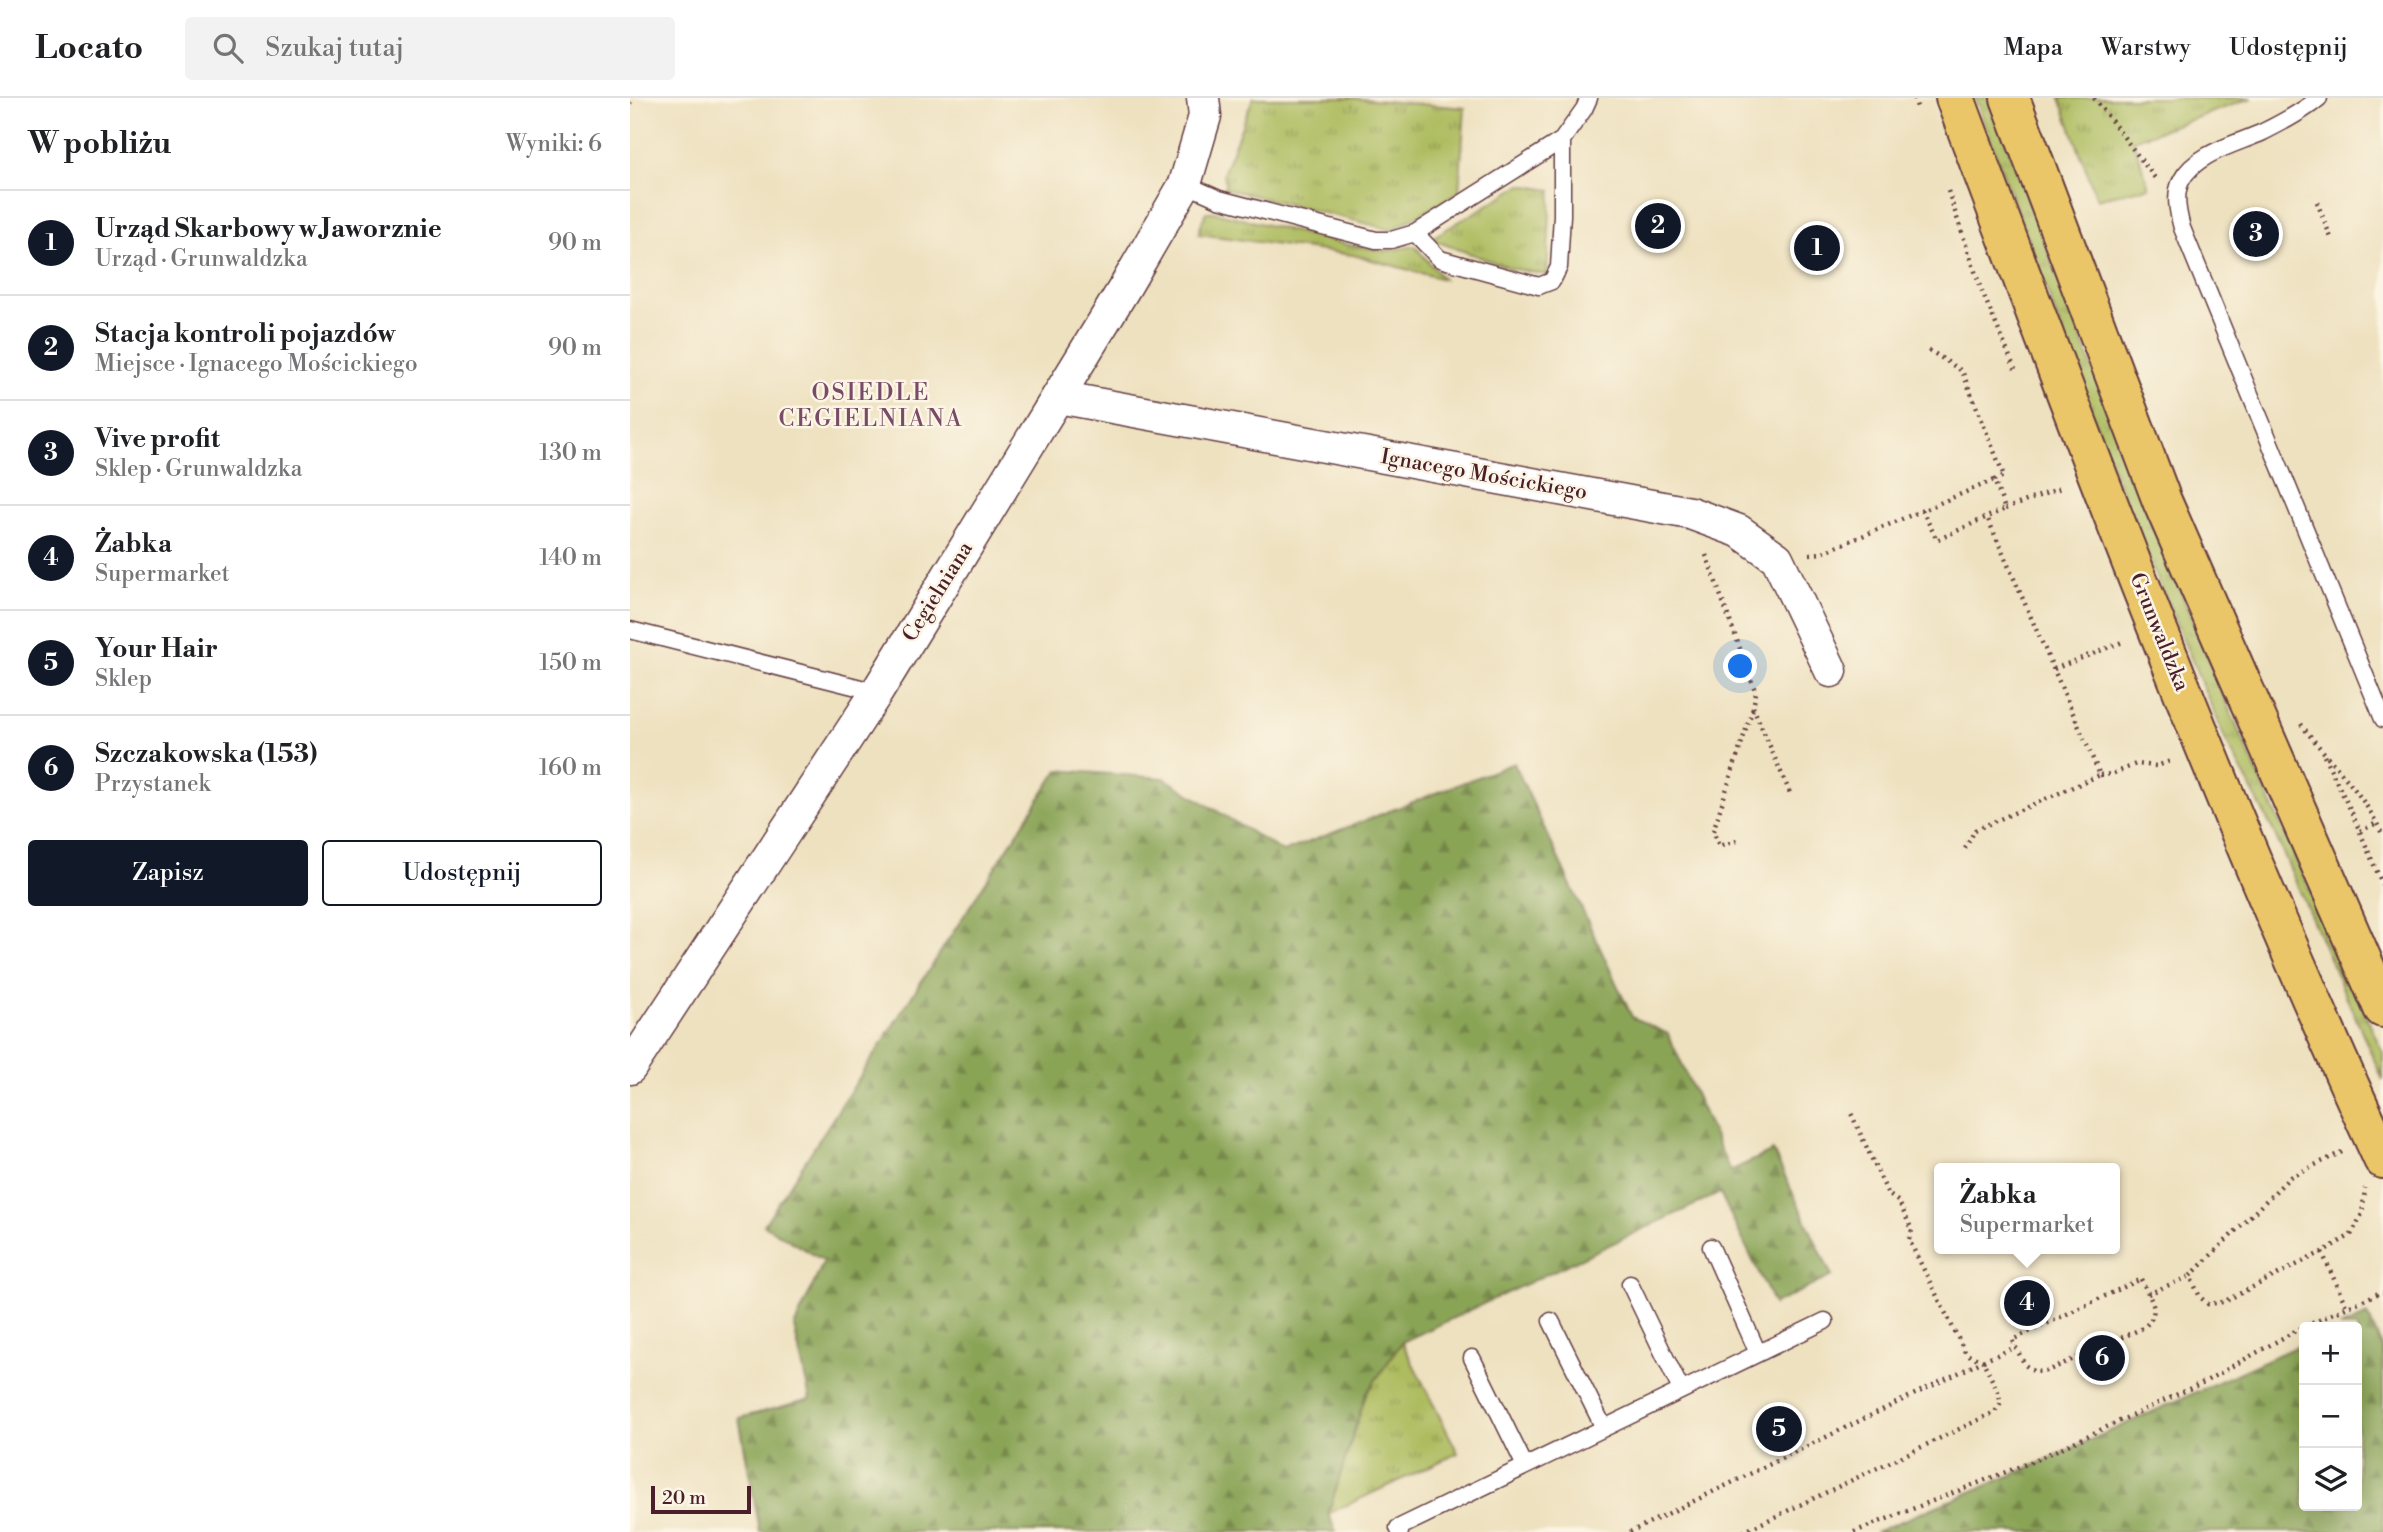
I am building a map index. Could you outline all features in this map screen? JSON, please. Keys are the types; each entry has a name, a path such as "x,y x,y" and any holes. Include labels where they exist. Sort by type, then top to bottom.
{"main road":[{"name":"Grunwaldzka","path":"1955,98 2042,333 2367,1153"},
{"path":"2010,98 2162,500 2383,1007"}],"street":[{"name":"Cegielniana","path":"630,1068 877,692 1185,184 1205,117 1203,98"},
{"name":"Ignacego Mościckiego","path":"1058,397 1690,513 1727,526 1739,531 1777,558 1830,671"}],"lane":[{"path":"1185,184 1219,199 1357,236 1391,240 1415,233 1562,140 1589,98"},
{"path":"2319,98 2267,130 2208,156 2191,167 2180,182 2177,208 2182,228 2383,719"},
{"path":"1415,233 1440,259 1539,286 1552,281 1559,267 1562,140"},
{"path":"630,630 877,692"},
{"path":"1711,1247 1758,1353"},
{"path":"1630,1284 1681,1390"},
{"path":"1551,1321 1604,1428"},
{"path":"1400,1532 1398,1528 1825,1321"},
{"path":"1472,1358 1525,1466"}],"path":[{"path":"630,104 632,98"},
{"path":"2094,98 2177,208"},
{"path":"2317,202 2332,238"},
{"path":"1822,552 2004,476 1962,371 1930,350"},
{"path":"1994,480 2005,509"},
{"path":"1922,510 1937,540 2064,486"},
{"path":"1987,517 2100,775"},
{"path":"1702,544 1756,693 1713,831 1718,846 1737,841"},
{"path":"2054,669 2136,636"},
{"path":"1753,707 1790,793"},
{"path":"2383,835 2371,810 2347,778 2322,752 2383,886"},
{"path":"1965,849 1975,830 2100,775 2112,774 2136,764 2157,766 2184,756"},
{"path":"2360,831 2377,823"},
{"path":"2375,868 2383,865"},
{"path":"1743,1532 1995,1412 2001,1404 1983,1361 1966,1354 1909,1240 1912,1230 1899,1202 1888,1194 1850,1111"},
{"path":"2148,1294 2190,1276 2290,1177 2367,1153"},
{"path":"2190,1276 2200,1297 2208,1304 2223,1302 2322,1252 2346,1306"},
{"path":"2141,1279 2148,1294 2155,1309 2152,1321 2143,1328 2047,1371 2034,1372 2025,1365 2012,1340 2141,1279"},
{"path":"1854,1532 2031,1462 2206,1381 2297,1329 2346,1306 2383,1293"},
{"path":"1630,1532 2016,1347"}],"green space":[{"path":"1253,98 1350,98 1465,108 1459,192 1392,230 1224,188 1226,183 1223,174"},
{"path":"1975,98 1989,98 2144,502 2227,705 2383,1053 2383,1080 2273,830 2226,741 2128,509"},
{"path":"2060,98 2252,98 2133,140 2149,187 2097,199"},
{"path":"1521,185 1551,190 1547,275 1510,268 1430,239"},
{"path":"1206,212 1385,251 1415,246 1443,279 1353,255 1198,234"},
{"path":"1514,763 1632,1017 1668,1034 1730,1171 1773,1151 1832,1276 1774,1304 1720,1193 1402,1342 1366,1394 1328,1514 1336,1532 760,1532 739,1418 810,1399 794,1327 824,1261 764,1225 1058,770 1164,778 1283,852"},
{"path":"2368,1315 2383,1349 2383,1532 1875,1532 2033,1466 2299,1345 2299,1511 2362,1511 2362,1322 2352,1322"},
{"path":"1402,1342 1458,1453 1328,1514 1366,1393"}],"place":[{"name":"Stacja kontroli pojazdów","path":"1658,226"},
{"name":"Vive profit","path":"2256,234"},
{"name":"Urząd Skarbowy w Jaworznie","path":"1817,248"},
{"name":"Żabka","path":"2027,1303"},
{"name":"Szczakowska (153)","path":"2102,1358"},
{"name":"Your Hair","path":"1779,1429"}],"district":[{"name":"OSIEDLE CEGIELNIANA","path":"871,406"}]}
